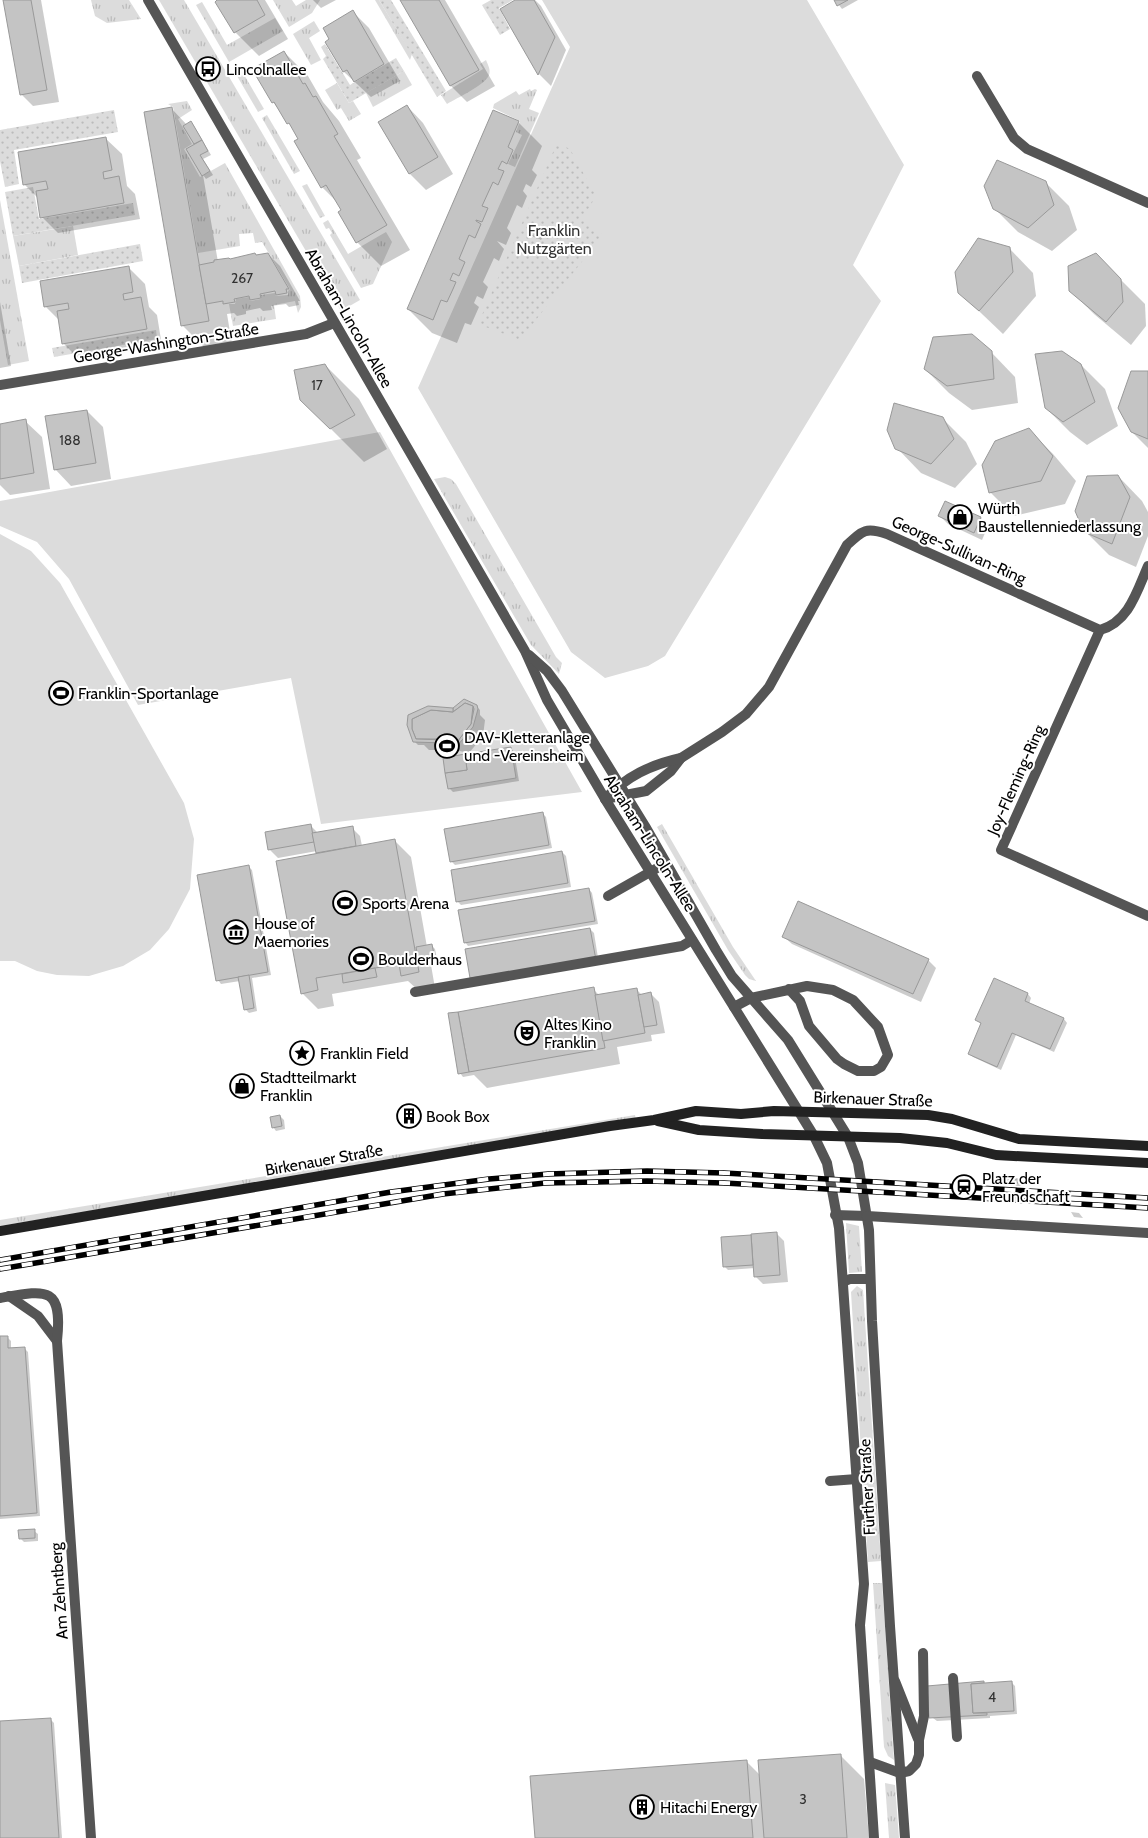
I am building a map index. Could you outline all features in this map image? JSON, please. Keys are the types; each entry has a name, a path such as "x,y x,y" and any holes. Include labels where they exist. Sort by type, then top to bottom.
{"street":[{"name":"Abraham-Lincoln-Allee","path":"148,0 524,651 547,700 605,799 798,1111"},
{"path":"977,76 1014,138 1027,149 1148,203"},
{"name":"George-Washington-Straße","path":"0,385 306,334 334,322"},
{"name":"George-Sullivan-Ring","path":"605,799 618,785 636,774 664,762 681,758 746,714 769,688 847,545 861,532 872,529 887,534 1100,630"},
{"path":"1100,630 1110,627 1120,620 1129,608 1145,580 1148,566"},
{"name":"Joy-Fleming-Ring","path":"1100,630 1000,850 1148,916"},
{"name":"Abraham-Lincoln-Allee","path":"524,651 547,672 562,691 666,862 732,976 788,1040 833,1112"},
{"name":"George-Sullivan-Ring","path":"605,799 626,796 646,790 671,771 681,758"},
{"path":"608,896 666,862"},
{"path":"415,992 682,946 692,940"},
{"path":"734,1007 751,998 789,989 807,986 834,990 854,1000 878,1027 888,1055 881,1067 874,1071 858,1072 836,1059 809,1026 800,1001 789,989"},
{"name":"Birkenauer Straße","path":"0,1231 654,1120 696,1110 741,1114 767,1111 798,1111 928,1115 952,1119 1019,1139 1148,1146"},
{"name":"Fürther Straße","path":"798,1111 814,1136 827,1163 835,1215 839,1228 864,1584 860,1625 870,1762"},
{"name":"Fürther Straße","path":"833,1112 848,1137 862,1181 869,1230 870,1279 905,1838"},
{"name":"Birkenauer Straße","path":"654,1120 700,1130 848,1137"},
{"path":"848,1137 900,1138 947,1144 996,1155 1148,1163"},
{"path":"835,1215 1148,1233"},
{"path":"843,1282 850,1279 870,1279"},
{"name":"Am Zehntberg","path":"4,1297 43,1293 53,1299 58,1308 60,1319 57,1341 91,1838"},
{"name":"Am Zehntberg","path":"4,1297 38,1316 57,1341"},
{"path":"830,1481 857,1479"},
{"path":"874,1838 870,1762 900,1773 909,1770 916,1764 920,1756 919,1740 924,1716 923,1653"},
{"path":"894,1676 919,1740"},
{"path":"953,1678 957,1737"}],"green space":[{"path":"91,0 129,0 141,19 107,23 95,16"},
{"path":"159,0 184,0 360,300 341,311"},
{"path":"273,0 292,0 296,6 306,0 320,0 312,13 289,27"},
{"path":"375,0 379,0 412,54 410,60"},
{"path":"379,0 391,0 446,91 437,97"},
{"path":"491,0 513,0 499,8 510,29 500,35 482,5"},
{"path":"542,0 807,0 904,165 853,265 881,301 665,656 648,666 605,678 571,652 418,388 570,47"},
{"path":"202,2 227,45 275,18 283,31 229,62 196,5"},
{"path":"314,21 320,31 309,38 321,60 311,65 293,34"},
{"path":"325,44 350,85 396,58 404,71 349,103 323,59 326,56 321,47"},
{"path":"486,60 490,71 486,79 477,87 447,104 441,95 483,69 480,64"},
{"path":"239,66 264,109 258,112 233,69"},
{"path":"404,71 412,85 373,107 366,93"},
{"path":"337,83 349,103 353,101 361,114 349,121 341,108 337,110 325,90"},
{"path":"530,89 531,91 537,90 529,109 539,113 515,167 508,164 522,135 516,132 520,121 493,108 494,104 516,91 519,95"},
{"path":"187,101 192,110 178,119 192,144 184,149 200,177 225,163 300,296 301,307 298,313 295,301 274,305 276,319 233,326 229,304 235,304 236,299 249,297 250,301 261,299 261,295 275,293 276,296 288,295 290,289 262,242 255,243 253,233 239,234 240,246 198,253 173,107 168,104"},
{"path":"114,110 118,132 14,150 19,184 5,187 0,161 0,130"},
{"path":"267,115 300,171 294,174 262,118"},
{"name":"Franklin Nutzgärten","path":"557,143 570,149 596,196 583,218 603,235 520,340 478,324"},
{"path":"307,184 325,216 320,218 302,186"},
{"path":"33,187 39,219 133,203 135,215 13,236 5,192"},
{"path":"0,200 29,361 8,365 0,320"},
{"path":"328,220 348,254 386,232 392,242 373,284 361,288 330,235 332,233 329,228 326,229 323,223"},
{"path":"73,226 78,255 19,266 13,236"},
{"path":"140,244 143,261 22,283 19,266"},
{"path":"156,330 157,339 54,357 52,348"},
{"path":"380,432 582,792 321,824 291,678 138,705 69,579 37,542 0,526 0,501"},
{"path":"445,477 451,479 456,484 556,657 562,663 559,674 531,645 434,479"},
{"name":"Franklin-Sportanlage","path":"0,534 31,551 60,583 184,803 194,839 190,889 169,929 150,950 123,966 89,976 57,975 37,971 15,961 0,961"},
{"path":"662,824 733,947 756,981 749,979 745,975 728,950 657,827"},
{"path":"635,1115 636,1120 0,1226 0,1220"},
{"path":"846,1223 859,1226 862,1272 849,1273"},
{"path":"857,1286 863,1290 881,1561 868,1562 851,1292"},
{"path":"873,1583 882,1583 894,1760 888,1756 884,1747"},
{"path":"885,1783 895,1785 899,1838 889,1838"}],"building":[{"path":"3,0 31,0 47,90 20,95"},
{"path":"217,0 257,0 265,15 234,33 215,2"},
{"path":"400,0 439,0 479,70 450,86"},
{"path":"515,0 534,0 555,37 538,75 500,9"},
{"path":"834,0 848,0 837,6"},
{"path":"353,10 384,64 354,82 347,70 343,72 325,42 329,39 323,28"},
{"path":"284,51 303,84 305,83 313,97 316,96 338,134 334,136 387,225 356,243 338,212 341,210 326,185 321,188 294,141 298,139 289,123 287,124 274,102 272,103 252,69"},
{"path":"407,105 438,157 409,174 378,122"},
{"path":"172,107 209,321 181,326 144,112"},
{"path":"493,110 519,121 508,147 513,150 507,164 502,161 498,169 504,171 498,185 493,182 482,206 488,208 482,222 476,220 481,224 475,238 469,235 459,259 465,262 459,276 453,273 450,280 456,282 447,302 441,300 433,320 407,309"},
{"path":"191,121 202,140 194,144 183,126"},
{"path":"106,137 112,170 103,172 104,179 119,176 124,203 40,218 36,191 48,189 46,181 23,185 18,152"},
{"path":"202,140 208,151 200,155 210,171 202,176 186,149"},
{"path":"997,160 1046,181 1054,205 1028,228 993,209 984,186"},
{"path":"532,225 541,230 537,238 528,233"},
{"path":"978,238 1010,247 1013,272 979,311 958,293 955,272"},
{"path":"255,253 256,255 268,253 289,289 286,289 287,293 276,295 275,291 260,294 261,298 250,300 249,296 234,299 235,302 223,304 223,301 206,304 199,265 214,262 214,260 230,259"},
{"path":"1096,253 1121,279 1123,302 1106,322 1069,291 1068,266"},
{"path":"129,266 133,292 123,294 124,300 141,297 147,329 62,344 57,311 69,309 68,303 44,307 40,281"},
{"path":"972,334 992,351 994,379 947,386 924,369 933,337"},
{"path":"1062,351 1081,364 1095,402 1063,422 1045,408 1035,354"},
{"path":"325,364 355,415 330,429 300,400 294,370"},
{"path":"1131,371 1148,371 1148,439 1131,432 1118,408"},
{"path":"894,403 943,417 954,439 931,464 895,449 887,430"},
{"path":"87,410 96,463 54,470 45,416"},
{"path":"26,419 34,473 0,479 0,424"},
{"path":"1029,428 1053,456 1041,481 989,493 982,465 995,441"},
{"path":"1118,475 1130,497 1112,544 1084,532 1075,511 1087,476"},
{"name":"Würth Baustellenniederlassung","path":"945,501 981,517 974,533 938,516"},
{"path":"464,699 477,705 478,709 473,727 457,746 457,742 471,724 474,709 473,706 465,703 453,712 453,708"},
{"path":"465,703 473,706 471,724 457,742 442,739 416,739 412,729 412,719 431,710 453,712"},
{"path":"428,706 453,708 453,712 431,710 412,719 412,729 416,739 448,740 457,742 457,746 445,743 413,742 407,725 408,715"},
{"path":"511,747 516,778 448,789 445,773 467,770 465,754"},
{"path":"465,754 467,770 445,773 443,758"},
{"path":"543,812 549,845 450,862 444,829"},
{"path":"311,824 314,842 268,850 265,832"},
{"path":"353,826 356,846 316,853 312,833"},
{"name":"Sports Arena","path":"395,839 419,972 401,976 399,964 316,978 318,990 301,994 276,861"},
{"path":"562,851 568,883 456,902 451,870"},
{"path":"249,865 268,972 216,981 197,875"},
{"path":"589,888 595,921 464,943 458,910"},
{"path":"798,901 929,959 913,994 782,937"},
{"path":"590,928 596,960 470,978 465,949"},
{"path":"432,944 435,960 419,963 416,947"},
{"path":"375,968 377,977 343,983 342,974"},
{"path":"249,975 254,1008 244,1010 238,977"},
{"path":"994,978 1028,993 1025,1001 1064,1018 1050,1049 1012,1033 997,1067 968,1054 981,1023 975,1020"},
{"path":"594,987 605,1048 469,1072 458,1012"},
{"path":"637,988 645,1033 603,1041 595,995"},
{"path":"651,992 657,1025 644,1027 638,995"},
{"path":"458,1012 469,1072 458,1074 448,1013"},
{"name":"Book Box","path":"412,1112 413,1120 406,1121 404,1113"},
{"path":"280,1115 282,1126 272,1128 270,1117"},
{"path":"1008,1179 1018,1179 1018,1183 1008,1182"},
{"path":"777,1232 780,1275 754,1277 751,1234"},
{"path":"751,1235 753,1265 723,1267 721,1237"},
{"path":"0,1336 8,1336 8,1348 25,1347 37,1513 0,1516"},
{"path":"35,1529 35,1538 19,1539 18,1530"},
{"path":"984,1681 984,1683 971,1684 973,1713 987,1713 987,1715 929,1718 927,1686"},
{"path":"1012,1681 1014,1711 973,1713 971,1684"},
{"path":"51,1718 59,1838 0,1838 0,1721"},
{"path":"841,1754 847,1838 764,1838 758,1760"},
{"name":"Hitachi Energy","path":"747,1760 753,1838 535,1838 530,1776"}],"railway":[{"path":"0,1260 391,1192 489,1179 548,1174 647,1171 724,1173 1148,1198"},
{"path":"0,1269 443,1194 545,1183 647,1181 724,1183 1148,1208"}],"place":[{"name":"Lincolnallee","path":"208,69"},
{"name":"Würth Baustellenniederlassung","path":"960,517"},
{"name":"Franklin-Sportanlage","path":"61,693"},
{"name":"DAV-Kletteranlage und -Vereinsheim","path":"447,746"},
{"name":"Sports Arena","path":"345,903"},
{"name":"House of Maemories","path":"236,932"},
{"name":"Boulderhaus","path":"361,959"},
{"name":"Altes Kino Franklin","path":"527,1033"},
{"name":"Franklin Field","path":"302,1053"},
{"name":"Stadtteilmarkt Franklin","path":"242,1086"},
{"name":"Book Box","path":"409,1116"},
{"name":"Platz der Freundschaft","path":"964,1187"},
{"name":"Hitachi Energy","path":"642,1807"}]}
